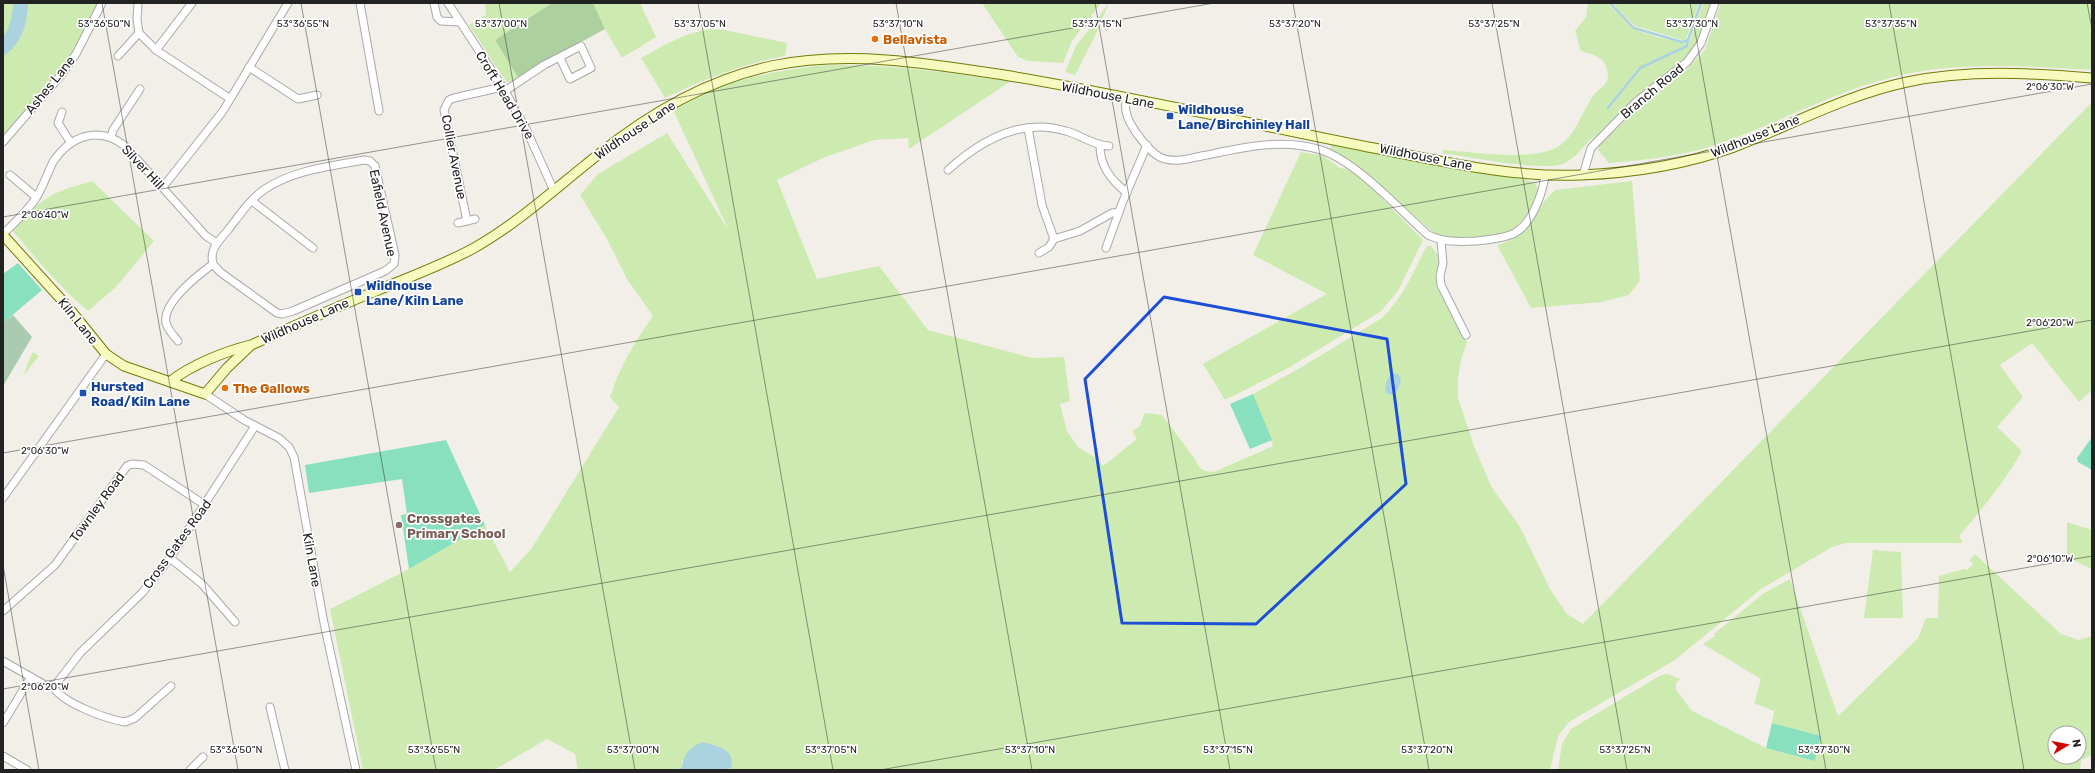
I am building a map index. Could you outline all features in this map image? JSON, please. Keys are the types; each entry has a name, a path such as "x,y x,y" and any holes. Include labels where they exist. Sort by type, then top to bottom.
{"main road":[{"name":"Wildhouse Lane","path":"171,381 187,370 237,348 251,346 435,267 473,248 515,221 603,151 671,104 719,82 766,67 803,60 859,60 935,63 1034,80 1427,158 1503,172 1544,176 1583,175 1639,170 1699,159 1738,145 1842,101 1908,82 1953,76 2013,72 2092,78"},
{"name":"Kiln Lane","path":"3,234 68,307 106,354 124,366 205,394"},
{"name":"Wildhouse Lane","path":"205,394 227,368 251,346"}],"street":[{"name":"Ashes Lane","path":"3,142 62,74 76,54 102,3"},
{"path":"138,3 136,20 139,33 156,50 229,98"},
{"path":"156,50 192,3"},
{"path":"162,187 223,111 229,98 250,67 288,3"},
{"path":"360,3 379,111"},
{"path":"434,3 437,17 441,21 460,22"},
{"name":"Croft Head Drive","path":"448,3 504,89 527,131 554,191"},
{"name":"Branch Road","path":"1583,175 1591,148 1636,102 1687,62 1700,43 1715,3"},
{"path":"118,56 139,33"},
{"name":"Collier Avenue","path":"467,221 444,110 449,100 504,89 544,65 581,46 591,68 570,79 560,58"},
{"path":"250,67 298,99 317,96"},
{"path":"111,137 113,130 140,90"},
{"path":"1126,99 1126,111 1138,135 1155,155 1164,159 1177,161 1246,147 1279,143 1323,151 1358,172 1428,235 1440,241 1471,241 1511,235 1520,229 1538,204 1543,192 1544,176"},
{"path":"62,112 58,123 71,143"},
{"path":"948,170 981,143 1008,132 1028,128 1052,127 1065,130 1100,146 1109,146"},
{"path":"1028,128 1042,205 1054,239"},
{"name":"Silver Hill","path":"3,234 30,206 52,164 59,154 71,143 88,134 111,137 125,146 206,236 217,243"},
{"path":"1106,248 1119,212 1147,145"},
{"path":"1100,146 1100,154 1105,171 1118,186 1127,193"},
{"name":"Eafield Avenue","path":"212,264 220,272 277,313 282,314 293,312 385,271 394,264 395,255 378,174 375,166 370,161 364,160 329,166 291,176 264,190 252,201 217,243"},
{"path":"10,175 36,197"},
{"path":"252,201 313,248"},
{"path":"1040,253 1049,246 1054,239 1080,231 1112,213 1119,212"},
{"path":"458,223 475,220"},
{"path":"1440,241 1443,263 1440,276 1442,284 1466,335"},
{"path":"178,341 169,331 166,323 170,306 195,277 212,264 211,253 217,243"},
{"path":"3,498 106,354"},
{"name":"Kiln Lane","path":"205,394 233,414 284,442 294,457 322,615 356,770"},
{"name":"Cross Gates Road","path":"53,686 80,653 142,593 170,558 255,426"},
{"name":"Townley Road","path":"3,611 55,565 127,466 132,464 144,465 205,505"},
{"path":"170,558 202,584 235,622"},
{"path":"3,661 45,685 53,686 58,695 82,708 125,722 135,718 171,686"},
{"path":"3,723 31,677"},
{"path":"268,710 285,770"},
{"path":"3,756 27,770"},
{"path":"190,770 203,756"}],"highlighted area":[{"path":"1164,297 1387,339 1406,484 1256,624 1122,623 1085,379"}],"green space":[{"path":"3,3 18,3 12,29 10,34 3,42"},
{"path":"26,3 99,3 71,58 3,138 3,52 14,46 22,32"},
{"path":"485,3 552,3 495,40 518,77 507,83 469,25 486,15"},
{"path":"552,3 593,3 605,29 518,77 495,40"},
{"path":"593,3 640,3 656,37 622,58 605,29"},
{"path":"982,3 1101,3 1072,41 1063,63 1028,61 1018,57"},
{"path":"1109,3 1096,34 1075,75 1065,72 1076,46"},
{"path":"1588,3 1607,3 1632,27 1642,32 1675,41 1686,41 1686,45 1638,68 1606,109 1609,109 1640,69 1688,46 1703,3 1713,3 1700,41 1685,62 1596,140 1592,138 1569,161 1555,166 1524,165 1442,153 1444,150 1512,155 1539,153 1551,150 1565,141 1576,127 1588,103 1595,93 1607,82 1608,78 1607,69 1603,61 1591,54 1581,51 1575,31 1586,17"},
{"path":"1612,3 1699,3 1686,39 1683,40 1635,26"},
{"path":"1721,3 2092,3 2092,70 1992,66 1917,72 1893,77 1847,91 1761,128 1716,145 1663,157 1609,163 1598,150 1601,143 1638,108 1686,70 1705,50"},
{"path":"710,29 725,30 787,43 785,56 754,63 724,73 665,98 641,58 683,37"},
{"path":"830,65 898,68 1011,81 909,149 908,138 874,140 823,158 777,180 817,279 879,266 928,330 1032,358 1064,357 1070,401 1060,404 1067,431 1078,447 1093,456 1103,466 1137,439 1132,431 1139,427 1145,413 1162,415 1195,459 1199,467 1205,471 1214,472 1273,446 1253,394 1300,368 1382,318 1402,294 1426,247 1430,245 1440,258 1437,277 1467,342 1461,360 1458,378 1458,398 1474,446 1491,486 1520,527 1550,589 1567,614 1583,624 2092,102 2092,390 2079,402 2032,343 2000,365 2023,397 1997,427 2022,451 2000,485 1959,536 1963,543 1845,543 1832,547 1761,589 1675,660 1569,722 1558,736 1550,770 717,770 731,767 682,760 682,767 678,770 578,770 575,754 547,739 494,770 363,770 330,609 409,569 485,525 510,572 532,548 619,407 610,397 618,375 628,355 653,316 627,279 607,239 580,195 598,174 667,133 729,231 673,110 715,89 734,82 788,70"},
{"path":"1331,145 1530,181 1535,183 1539,192 1520,223 1512,230 1504,234 1485,238 1443,236 1435,234 1359,168 1343,156 1330,151"},
{"path":"1301,152 1323,156 1340,168 1351,170 1361,177 1423,240 1398,291 1380,312 1290,367 1225,400 1203,364 1327,294 1253,255"},
{"path":"92,181 154,241 115,288 88,311 48,272 12,230 31,211 47,198 66,189"},
{"path":"1632,181 1640,281 1629,295 1602,302 1531,308 1497,245 1519,235 1532,221 1541,205 1556,190"},
{"path":"18,263 42,290 3,323 3,274"},
{"path":"13,315 32,337 3,386 3,323"},
{"path":"33,352 39,356 23,376 32,353"},
{"path":"1253,394 1272,440 1250,449 1230,404"},
{"path":"2092,437 2092,470 2078,462 2077,458"},
{"path":"446,440 485,525 409,569 401,515 407,514 402,479 309,493 305,465"},
{"path":"2067,522 2092,530 2092,569 2067,557"},
{"path":"1873,550 1901,552 1903,618 1864,618"},
{"path":"1975,554 2061,634 2079,640 2092,636 2092,755 2087,757 2087,725 2047,725 2047,765 2080,765 2080,770 1558,770 1562,744 1571,729 1661,675 1668,674 1680,679 1676,683 1676,690 1692,711 1766,748 1815,761 1821,736 1772,723 1774,711 1754,703 1761,679 1703,644 1715,636 1714,634 1764,593 1790,579 1838,716 1918,638 1926,618 1938,618 1939,576 1964,569 1967,570 1973,564 1970,560"},
{"path":"1772,723 1821,736 1815,761 1766,748"}],"water":[{"path":"1393,373 1398,374 1401,380 1394,395 1386,393 1385,390 1386,382"},
{"path":"703,742 724,749 728,752 731,756 731,768 717,770 678,770 682,767 684,758 688,751"}],"waterway":[{"path":"3,47 8,43 14,33 21,3"},
{"path":"1610,3 1634,28 1682,42 1688,40 1701,3"},
{"path":"1608,108 1640,68 1687,46 1688,40"}],"place":[{"name":"Bellavista","path":"875,39"},
{"name":"Wildhouse Lane/Birchinley Hall","path":"1170,116"},
{"name":"Wildhouse Lane/Kiln Lane","path":"358,292"},
{"name":"The Gallows","path":"225,388"},
{"name":"Hursted Road/Kiln Lane","path":"83,393"},
{"name":"Crossgates Primary School","path":"399,525"}]}
